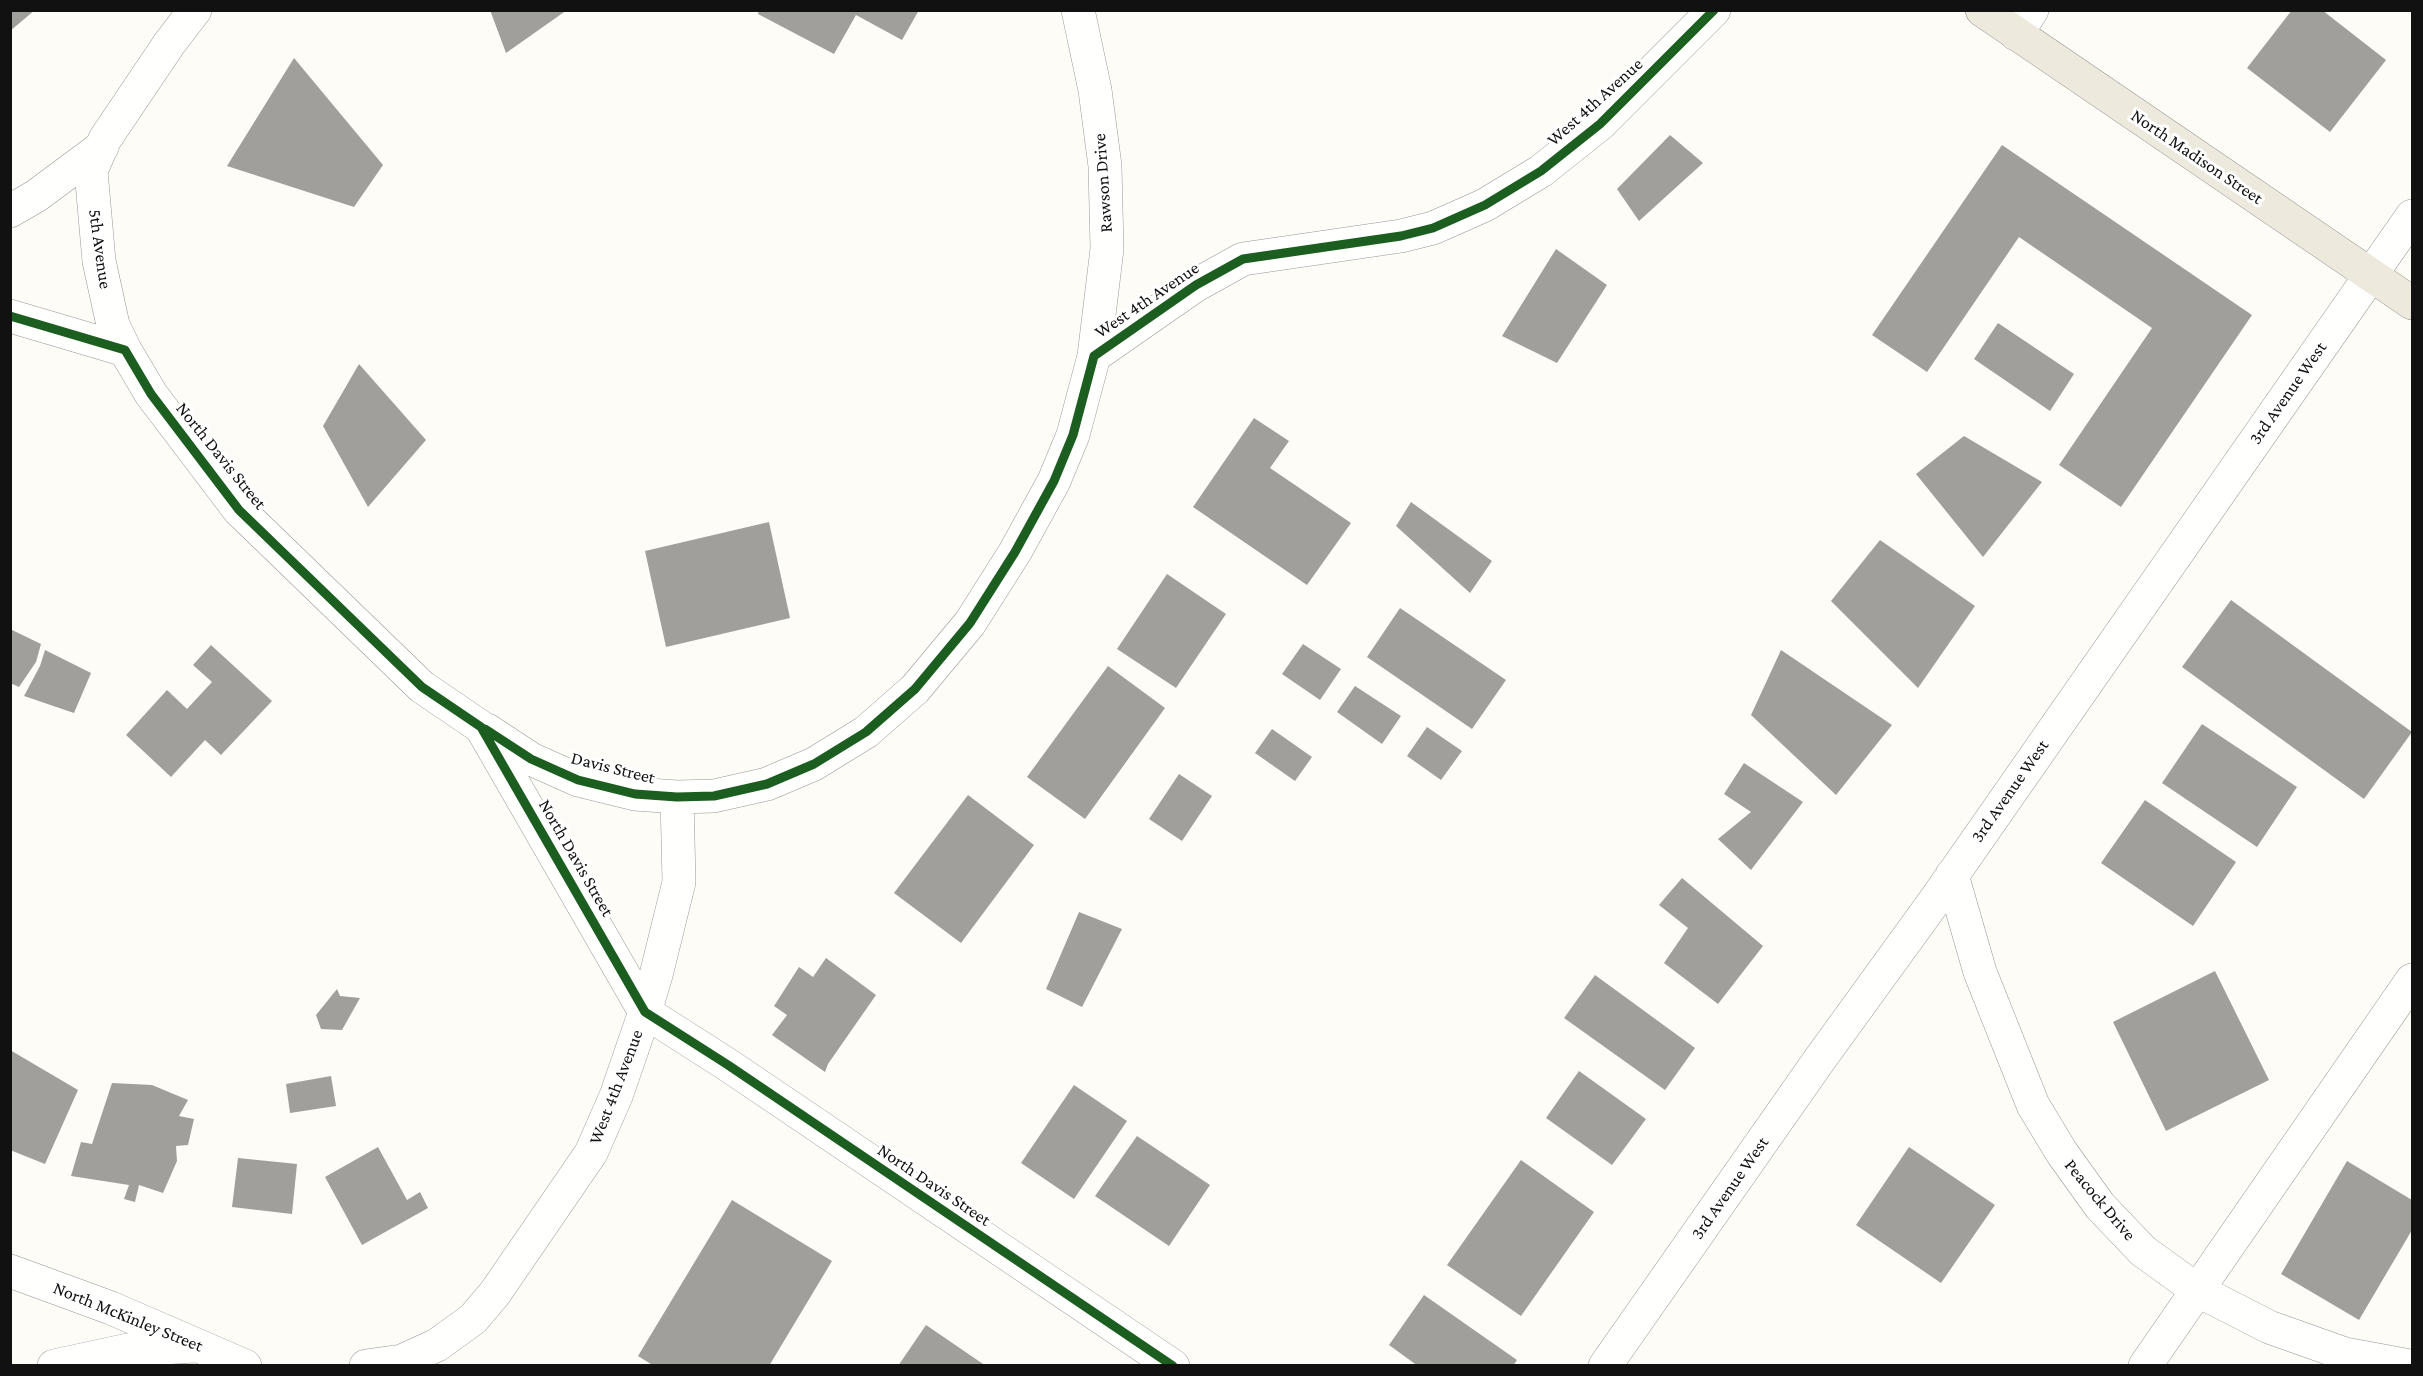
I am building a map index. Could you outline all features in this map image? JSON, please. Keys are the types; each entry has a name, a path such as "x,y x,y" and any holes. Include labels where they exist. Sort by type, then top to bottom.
{"main road":[{"name":"North Madison Street","path":"1982,10 2024,22 2412,303"}],"street":[{"name":"5th Avenue","path":"125,350 113,325 99,261 91,171 102,147 169,44 195,10"},
{"name":"Rawson Drive","path":"1078,10 1095,90 1105,166 1107,249 1094,356"},
{"name":"West 4th Avenue","path":"444,1365 473,1320 495,1293 591,1153 616,1096 656,975 679,882 677,797 714,796 767,784 814,764 866,732 915,688 970,622 1015,552 1054,481 1073,435 1094,356 1196,285 1243,259 1401,236 1434,228 1485,206 1541,171 1600,124 1714,10"},
{"name":"5th Avenue","path":"10,211 36,196 102,147"},
{"name":"3rd Avenue West","path":"1605,1365 1952,875 2412,216"},
{"path":"10,316 125,350"},
{"name":"North Davis Street","path":"125,350 151,394 240,510 422,687 481,727 645,1011 1173,1365"},
{"name":"Davis Street","path":"481,727 531,759 578,780 635,794 677,797"},
{"name":"Peacock Drive","path":"1952,875 1980,972 2033,1105 2061,1153 2100,1206 2143,1251 2197,1290 2268,1327 2345,1354 2410,1365"},
{"path":"2145,1365 2412,980"},
{"name":"North McKinley Street","path":"10,1271 111,1308 245,1365"},
{"name":"West 4th Avenue","path":"366,1365 402,1361 437,1345 473,1320"},
{"path":"54,1365 128,1350 203,1346"}],"building":[{"path":"10,10 35,10 10,31"},
{"path":"490,10 567,10 506,53"},
{"path":"759,10 919,10 902,40 856,15 834,54 758,14"},
{"path":"2292,10 2322,10 2386,60 2330,132 2247,68"},
{"path":"294,58 383,165 354,207 227,166"},
{"path":"1670,135 1703,163 1639,221 1617,189"},
{"path":"2002,145 2252,315 2121,507 2059,465 2152,328 2019,237 1927,372 1872,335"},
{"path":"1556,249 1607,285 1557,363 1502,336"},
{"path":"1998,323 2074,374 2050,411 1974,359"},
{"path":"359,364 426,440 368,507 323,426"},
{"path":"1254,418 1289,441 1270,468 1351,523 1307,585 1193,507"},
{"path":"1964,436 2042,482 1983,557 1916,474"},
{"path":"1411,502 1492,561 1470,593 1396,526"},
{"path":"769,522 790,618 666,647 645,551"},
{"path":"1880,540 1975,606 1918,688 1831,601"},
{"path":"1167,574 1226,614 1176,688 1117,649"},
{"path":"2231,600 2412,732 2364,799 2182,667"},
{"path":"1400,608 1506,680 1472,729 1367,657"},
{"path":"10,629 41,644 36,662 19,687 10,683"},
{"path":"1303,644 1341,669 1320,700 1282,674"},
{"path":"211,645 272,701 221,755 205,740 171,777 126,735 167,690 187,709 212,682 193,665"},
{"path":"45,650 91,673 74,713 24,696 40,666"},
{"path":"1781,650 1892,725 1836,795 1751,715"},
{"path":"1108,666 1165,708 1085,819 1027,777"},
{"path":"1355,686 1401,716 1382,744 1337,712"},
{"path":"2202,724 2297,787 2257,847 2162,783"},
{"path":"1427,727 1462,751 1441,780 1407,756"},
{"path":"1272,729 1312,757 1295,781 1255,753"},
{"path":"1744,763 1803,802 1751,870 1718,839 1751,812 1724,794"},
{"path":"1179,774 1212,796 1182,841 1149,819"},
{"path":"968,795 1034,845 961,943 894,893"},
{"path":"2145,800 2236,862 2193,926 2101,863"},
{"path":"1682,878 1763,946 1718,1004 1664,963 1688,928 1659,905"},
{"path":"1079,912 1122,929 1082,1007 1046,989"},
{"path":"826,958 876,995 828,1064 825,1072 772,1035 787,1015 774,1006 799,967 813,977"},
{"path":"2215,971 2269,1080 2166,1131 2113,1022"},
{"path":"1595,975 1695,1048 1665,1090 1564,1018"},
{"path":"337,989 340,996 360,998 342,1030 321,1029 316,1015"},
{"path":"10,1050 78,1090 45,1164 10,1150"},
{"path":"1579,1071 1646,1119 1612,1165 1546,1118"},
{"path":"331,1076 336,1106 290,1113 286,1084"},
{"path":"112,1083 152,1085 188,1100 179,1116 194,1119 188,1145 176,1146 177,1161 163,1193 139,1185 135,1202 124,1199 129,1185 71,1176 81,1142 92,1144"},
{"path":"1074,1085 1127,1121 1074,1199 1021,1163"},
{"path":"1137,1136 1210,1185 1169,1246 1095,1196"},
{"path":"378,1147 407,1200 420,1192 428,1208 362,1245 325,1177"},
{"path":"1909,1147 1995,1205 1941,1283 1856,1225"},
{"path":"238,1158 297,1164 292,1214 232,1207"},
{"path":"1521,1160 1594,1212 1521,1316 1447,1265"},
{"path":"2347,1161 2412,1200 2412,1230 2359,1320 2281,1274"},
{"path":"732,1200 832,1261 769,1366 654,1366 638,1356"},
{"path":"1424,1295 1517,1360 1513,1366 1418,1366 1389,1345"},
{"path":"926,1325 986,1366 898,1366"}],"cycle path":[{"path":"485,729 531,759 578,780 635,794 677,797 714,796 767,784 814,764 866,732 915,689 970,623 1015,552 1054,481 1073,435 1094,356 1196,285 1243,259 1401,236 1433,228 1485,205 1541,171 1600,124 1714,10"},
{"path":"10,316 125,350 151,394 239,510 422,687 481,727 645,1012 728,1065 1173,1366"}]}
